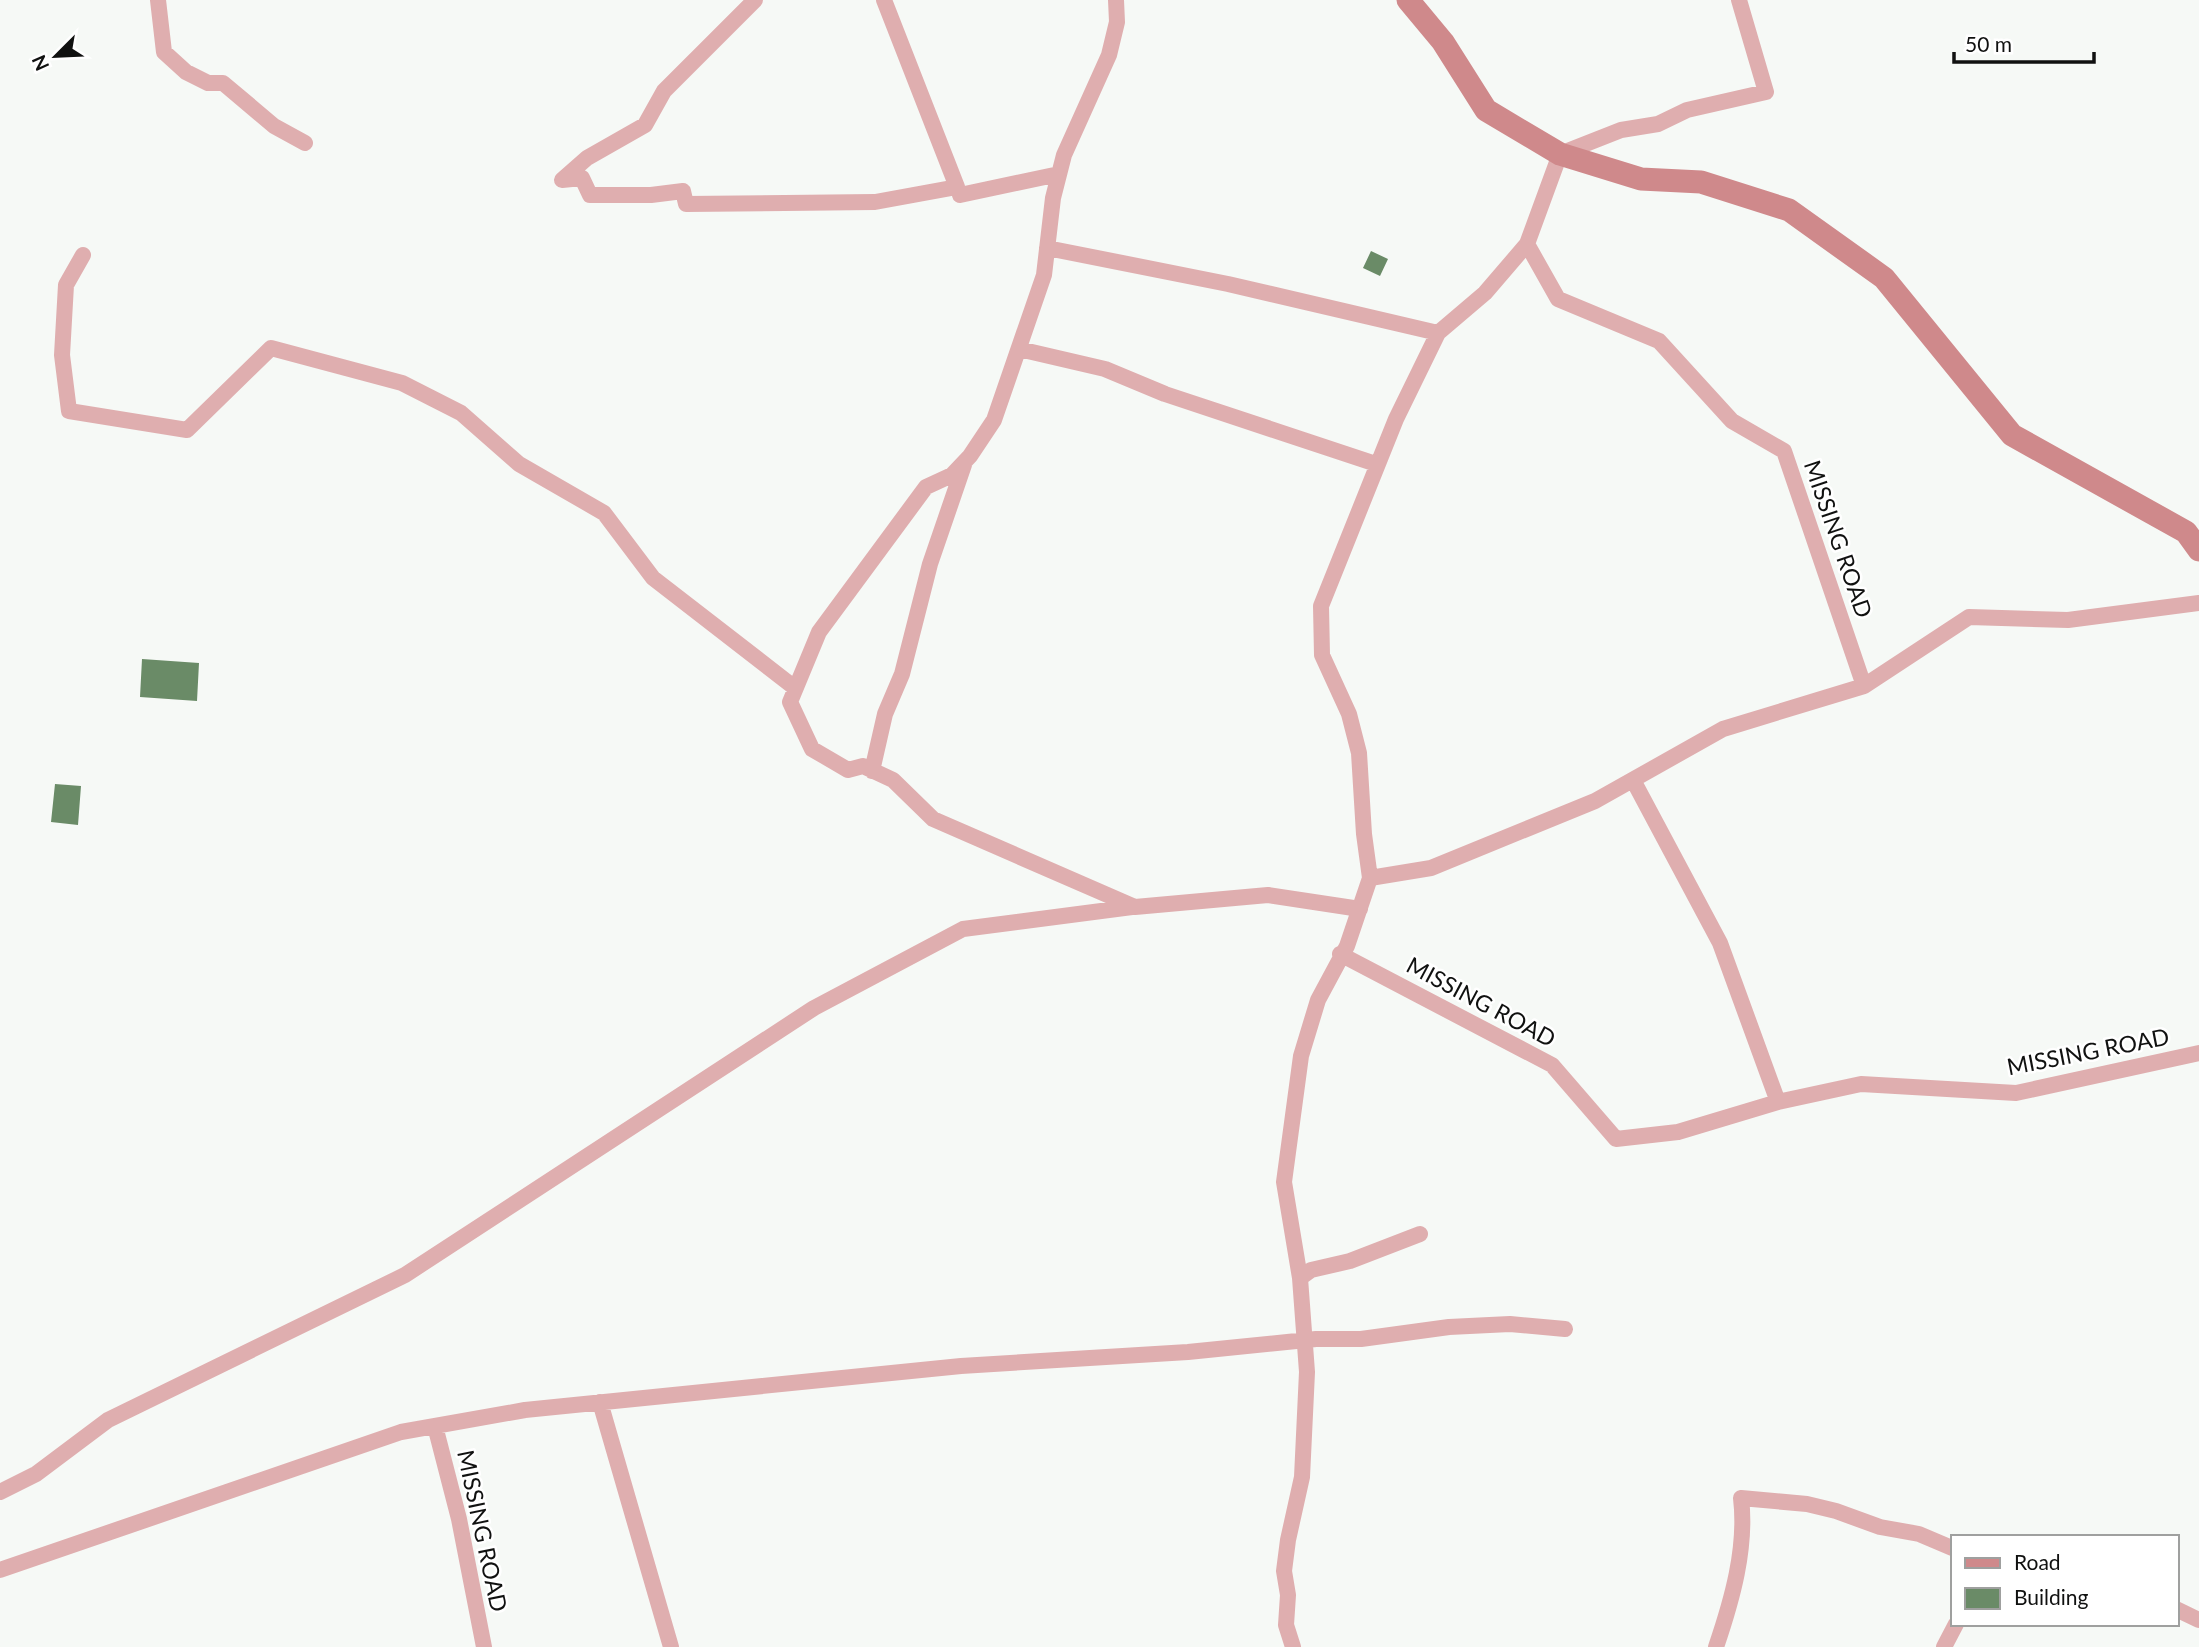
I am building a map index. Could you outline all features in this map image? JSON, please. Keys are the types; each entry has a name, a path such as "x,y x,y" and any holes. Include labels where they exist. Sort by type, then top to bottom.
{"main road":[{"path":"1408,0 1443,42 1486,110 1560,154 1641,179 1701,182 1789,210 1884,278 2012,435 2195,536"}],"street":[{"path":"158,0 164,52 186,72 208,83 223,83 274,125 305,143"},
{"path":"755,0 664,91 645,125 587,158 562,180 582,178 590,195 651,195 683,191 686,204 875,202 957,187 884,0"},
{"path":"1116,0 1117,22 1109,55 1059,174 1044,275 994,420 965,462 952,475 926,487 819,632 790,702 812,749 848,770 863,766 893,780 933,819 1135,907"},
{"path":"1293,1647 1286,1625 1289,1595 1284,1571 1288,1540 1303,1477 1307,1393 1300,1278 1284,1182 1301,1056 1318,1000 1340,954 1347,946 1370,878 1364,834 1359,753 1349,715 1322,654 1321,606 1376,464 1438,333 1485,293 1527,244 1560,154 1621,130 1658,124 1687,110 1766,92 1740,0"},
{"path":"960,195 1059,174"},
{"name":"MISSING ROAD","path":"1527,244 1558,299 1659,341 1732,421 1784,451 1864,686"},
{"path":"1047,248 1228,284 1438,333"},
{"path":"83,255 66,285 62,355 69,411 187,430 271,348 402,383 461,413 519,464 604,513 653,578 795,688"},
{"path":"1019,349 1105,369 1165,394 1376,464"},
{"path":"872,771 885,714 902,674 930,564 965,462"},
{"path":"1370,878 1431,868 1595,802 1723,729 1864,686 1969,617 2068,620 2199,603"},
{"path":"1633,780 1720,943 1778,1102"},
{"path":"0,1492 36,1474 108,1420 405,1275 814,1008 963,929 1135,907 1268,895 1360,909"},
{"name":"MISSING ROAD","path":"1340,954 1552,1065 1616,1139 1678,1132 1778,1102 1861,1084 2016,1093 2199,1053"},
{"path":"1300,1278 1311,1270 1350,1261 1420,1234"},
{"path":"0,1570 401,1432 525,1410 961,1366 1188,1352 1305,1340 1361,1339 1449,1327 1510,1324 1565,1329"},
{"path":"600,1402 671,1647"},
{"name":"MISSING ROAD","path":"435,1426 459,1519 484,1647"},
{"path":"1716,1647 1737,1574 1743,1536 1741,1498 1807,1504 1881,1527 1919,1534 1951,1548"},
{"path":"2178,1610 2199,1619"},
{"path":"1944,1647 1955,1626"}],"building":[{"path":"1371,251 1388,259 1380,276 1363,268"},
{"path":"142,659 199,663 197,701 140,697"},
{"path":"55,784 81,786 78,825 51,822"}]}
